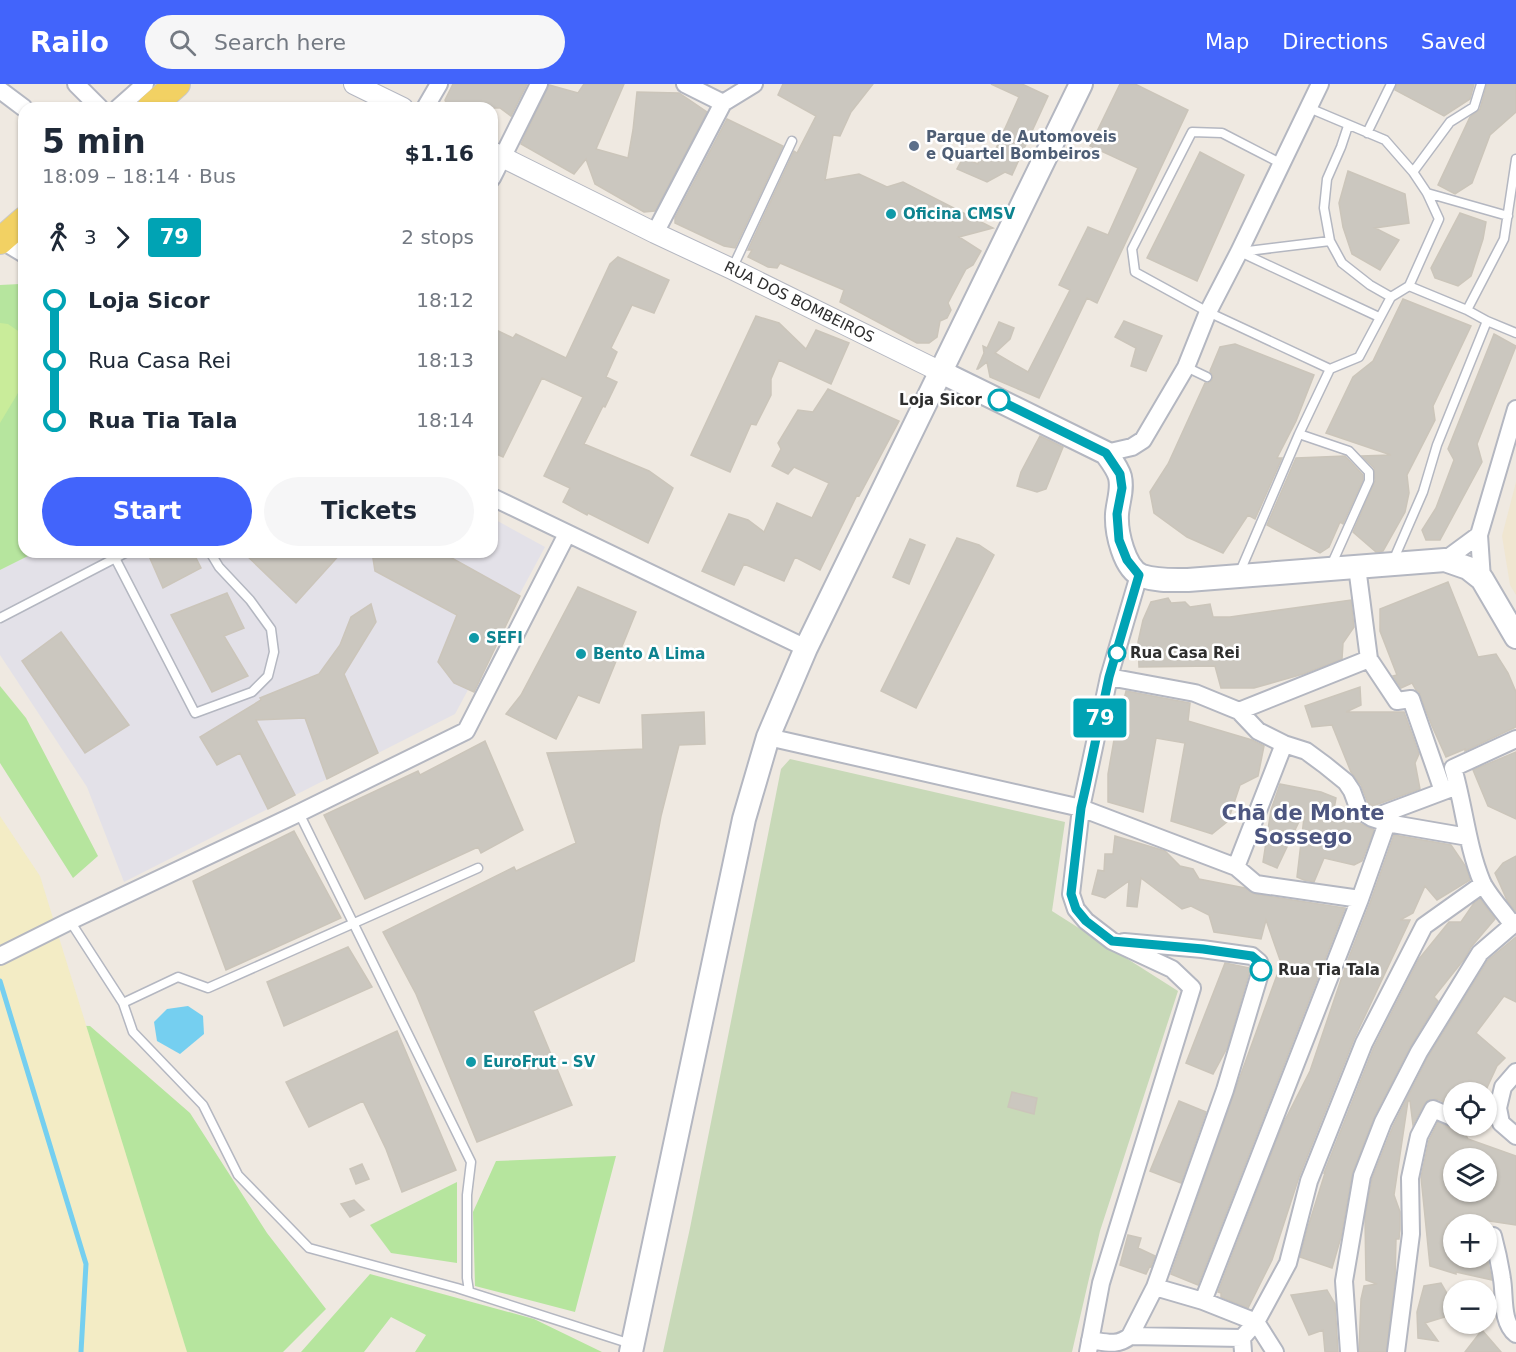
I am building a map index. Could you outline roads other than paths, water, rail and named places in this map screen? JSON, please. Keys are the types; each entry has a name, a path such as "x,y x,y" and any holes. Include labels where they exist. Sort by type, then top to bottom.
{"main road":[{"path":"157,102 177,84"},
{"path":"632,1348 744,819 768,736 806,648 1081,84"},
{"path":"0,241 18,225"},
{"name":"RUA DOS BOMBEIROS","path":"941,372 1106,453"},
{"path":"1106,453 1120,474 1122,488 1117,514 1119,540 1127,560 1139,575 1159,580 1188,580 1445,560 1468,568 1482,579 1516,637"}],"street":[{"path":"76,84 94,102"},
{"path":"125,102 145,84"},
{"path":"354,84 391,102"},
{"path":"428,102 439,84"},
{"path":"498,152 539,84"},
{"path":"685,84 723,103"},
{"path":"654,233 723,103 754,84"},
{"path":"1106,453 1132,447 1143,440 1186,367 1208,312 1320,84"},
{"path":"0,90 18,104"},
{"name":"RUA DOS BOMBEIROS","path":"498,155 941,372"},
{"path":"0,241 18,251"},
{"path":"1482,579 1479,535 1516,409"},
{"path":"498,500 806,648"},
{"path":"0,956 466,731 567,534"},
{"path":"1445,560 1479,535"},
{"path":"1349,1352 1344,1281 1362,1176 1383,1122 1419,1052 1480,953 1514,923 1483,884 1451,788 1411,699 1397,701 1369,659 1357,567"},
{"path":"1139,575 1109,677 1081,808 1071,894 1076,909 1086,921 1112,941 1172,969 1192,988 1101,1283 1089,1346 1118,1343 1243,1345 1288,1263 1309,1181 1364,1043 1424,926 1483,884"},
{"path":"1239,711 1369,659"},
{"path":"1109,677 1195,693 1239,711 1258,731 1284,744 1306,751 1346,782 1359,810 1380,821 1468,837"},
{"path":"768,736 1081,808 1236,867 1256,884 1360,899"},
{"path":"1451,788 1453,768 1516,739"},
{"path":"1236,867 1284,744"},
{"path":"1380,821 1451,788"},
{"path":"1203,1301 1360,899 1380,821"},
{"path":"1112,941 1252,956 1259,962 1261,970 1225,1090 1155,1287 1125,1343"},
{"path":"1497,1097 1516,1072"},
{"path":"1503,1087 1498,1108 1501,1123 1516,1136"},
{"path":"1396,1352 1411,1234 1410,1178 1419,1136 1433,1109 1443,1113"},
{"path":"1497,1255 1503,1284 1504,1310 1511,1330 1516,1334"},
{"path":"1155,1287 1203,1301 1256,1322 1275,1352"}],"lane":[{"path":"1367,133 1391,84"},
{"path":"1413,172 1450,122 1474,107 1482,84"},
{"path":"1239,576 1299,434 1300,423 1330,369 1359,357 1391,297 1409,286 1439,219 1427,193 1413,172 1385,140 1309,108"},
{"path":"1348,126 1327,179 1324,208 1330,241 1342,264 1391,297"},
{"path":"1282,164 1222,133 1192,132 1132,249 1135,272 1208,312 1330,369"},
{"path":"732,269 792,141"},
{"path":"1467,310 1504,239 1516,159"},
{"path":"1427,193 1508,216"},
{"path":"1239,252 1330,241"},
{"path":"1239,252 1379,317"},
{"path":"1409,286 1516,333"},
{"path":"1392,564 1423,492 1437,445 1487,321"},
{"path":"1186,367 1207,377"},
{"path":"1299,434 1349,451 1368,472 1369,481 1330,569"},
{"path":"0,618 115,558 195,713 252,692 268,676 274,651 271,629 250,600 219,567 214,558"},
{"path":"299,813 471,1161 467,1195 469,1291"},
{"path":"123,1003 178,977 208,988 478,868"},
{"path":"70,921 123,1003 133,1032 204,1105 238,1175 309,1248 469,1291 632,1348"}],"water":[{"path":"188,1006 203,1016 204,1034 180,1054 157,1041 154,1022 167,1009"}],"waterway":[{"path":"0,981 86,1264 81,1352"}],"place":[{"name":"Parque de Automoveis e Quartel Bombeiros","path":"914,146"},
{"name":"Oficina CMSV","path":"891,214"},
{"name":"Loja Sicor","path":"999,400"},
{"name":"SEFI","path":"474,638"},
{"name":"Rua Casa Rei","path":"1117,653"},
{"name":"Bento A Lima","path":"581,654"},
{"name":"Rua Tia Tala","path":"1261,970"},
{"name":"EuroFrut - SV","path":"471,1062"}],"district":[{"name":"Chã de Monte Sossego","path":"1303,825"}]}
